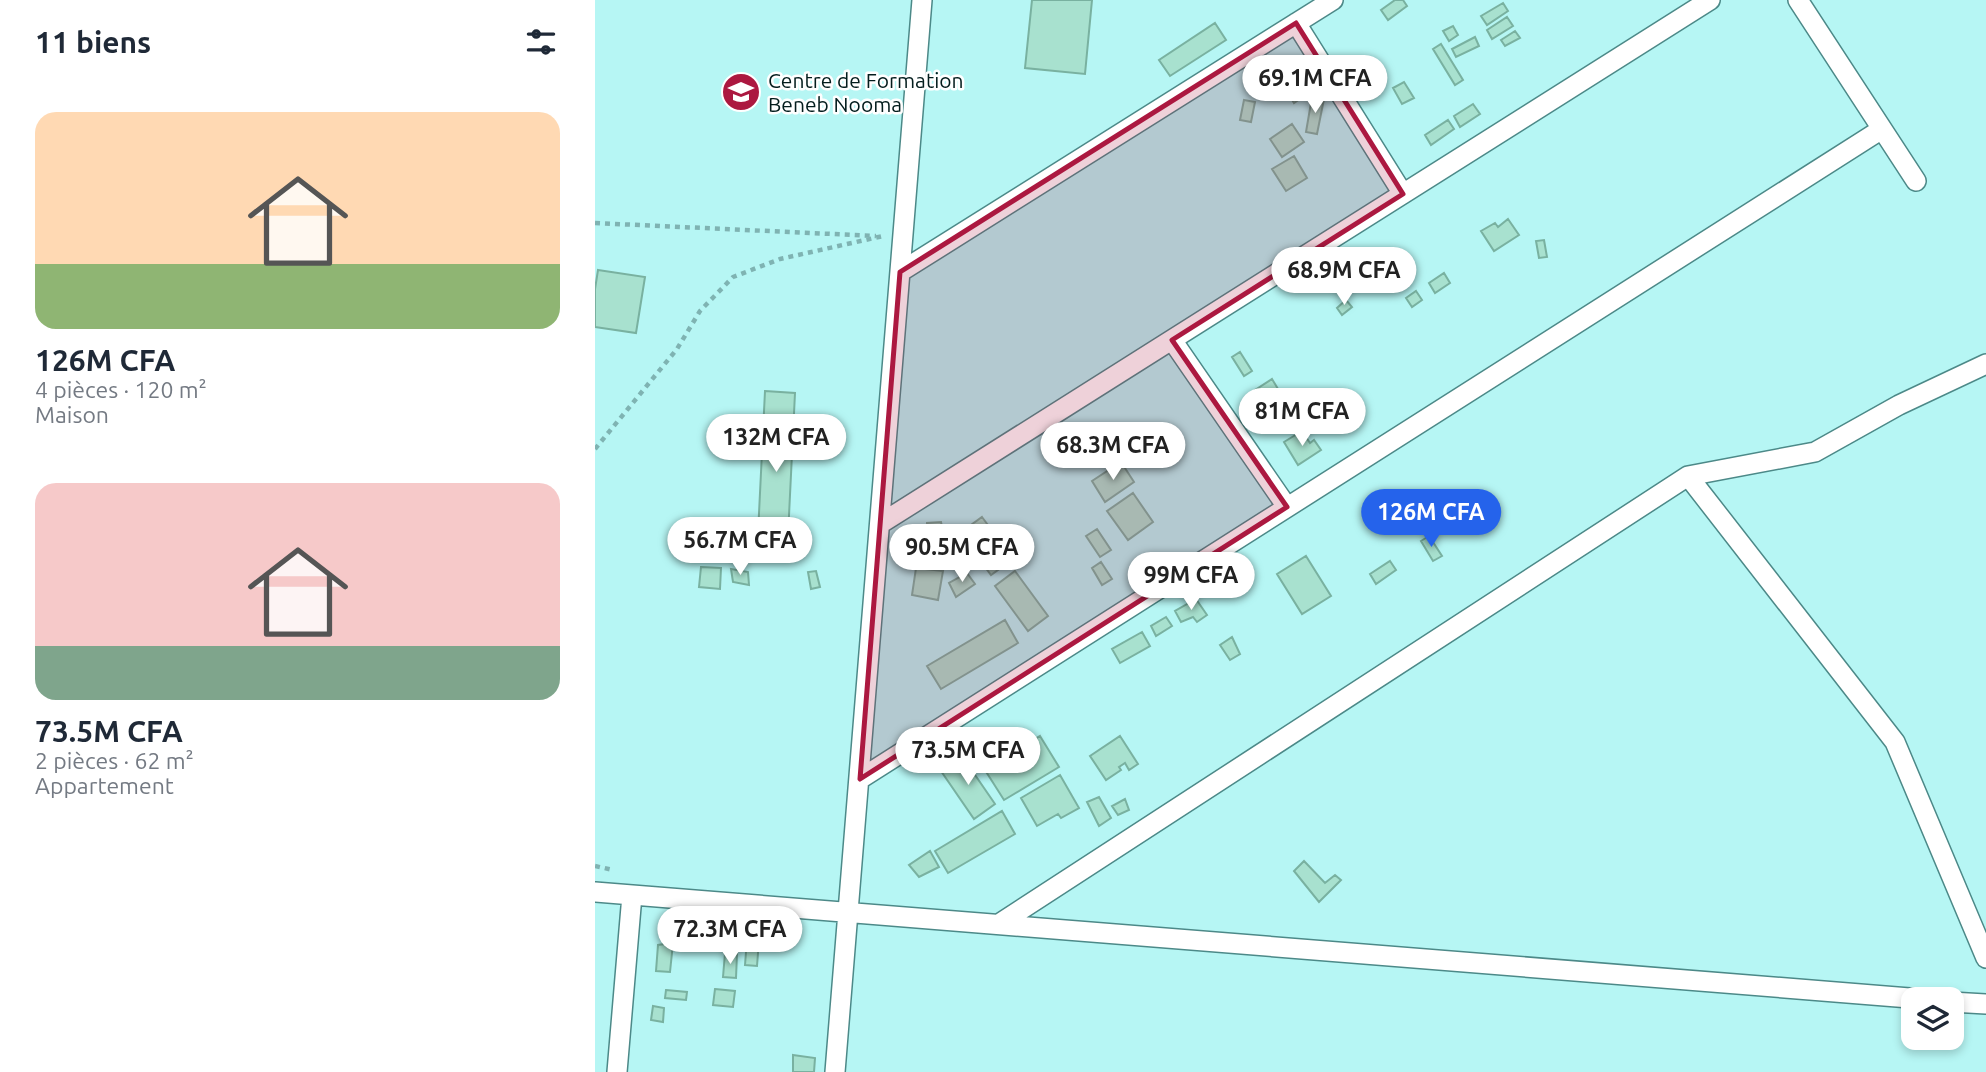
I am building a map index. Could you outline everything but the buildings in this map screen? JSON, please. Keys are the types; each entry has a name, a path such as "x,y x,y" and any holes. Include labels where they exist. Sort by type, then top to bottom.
{"street":[{"path":"835,1072 922,0"},
{"path":"900,272 1333,0"},
{"path":"880,524 1710,0"},
{"path":"1798,0 1916,181"},
{"path":"1296,23 1402,194"},
{"path":"860,779 1882,129"},
{"path":"1172,340 1287,507"},
{"path":"999,924 1688,476 1815,452 1899,405 1986,364"},
{"path":"1688,476 1895,742 1986,958"},
{"path":"595,892 1901,997"},
{"path":"617,1072 632,895"},
{"path":"1964,1003 1986,1004"}],"path":[{"path":"595,223 884,236 779,259 733,277 700,311 677,349 595,449"}],"highlighted area":[{"path":"1296,23 1403,194 1172,340 1287,507 860,779 900,272"}],"place":[{"name":"Centre de Formation Beneb Nooma","path":"741,92"}]}
